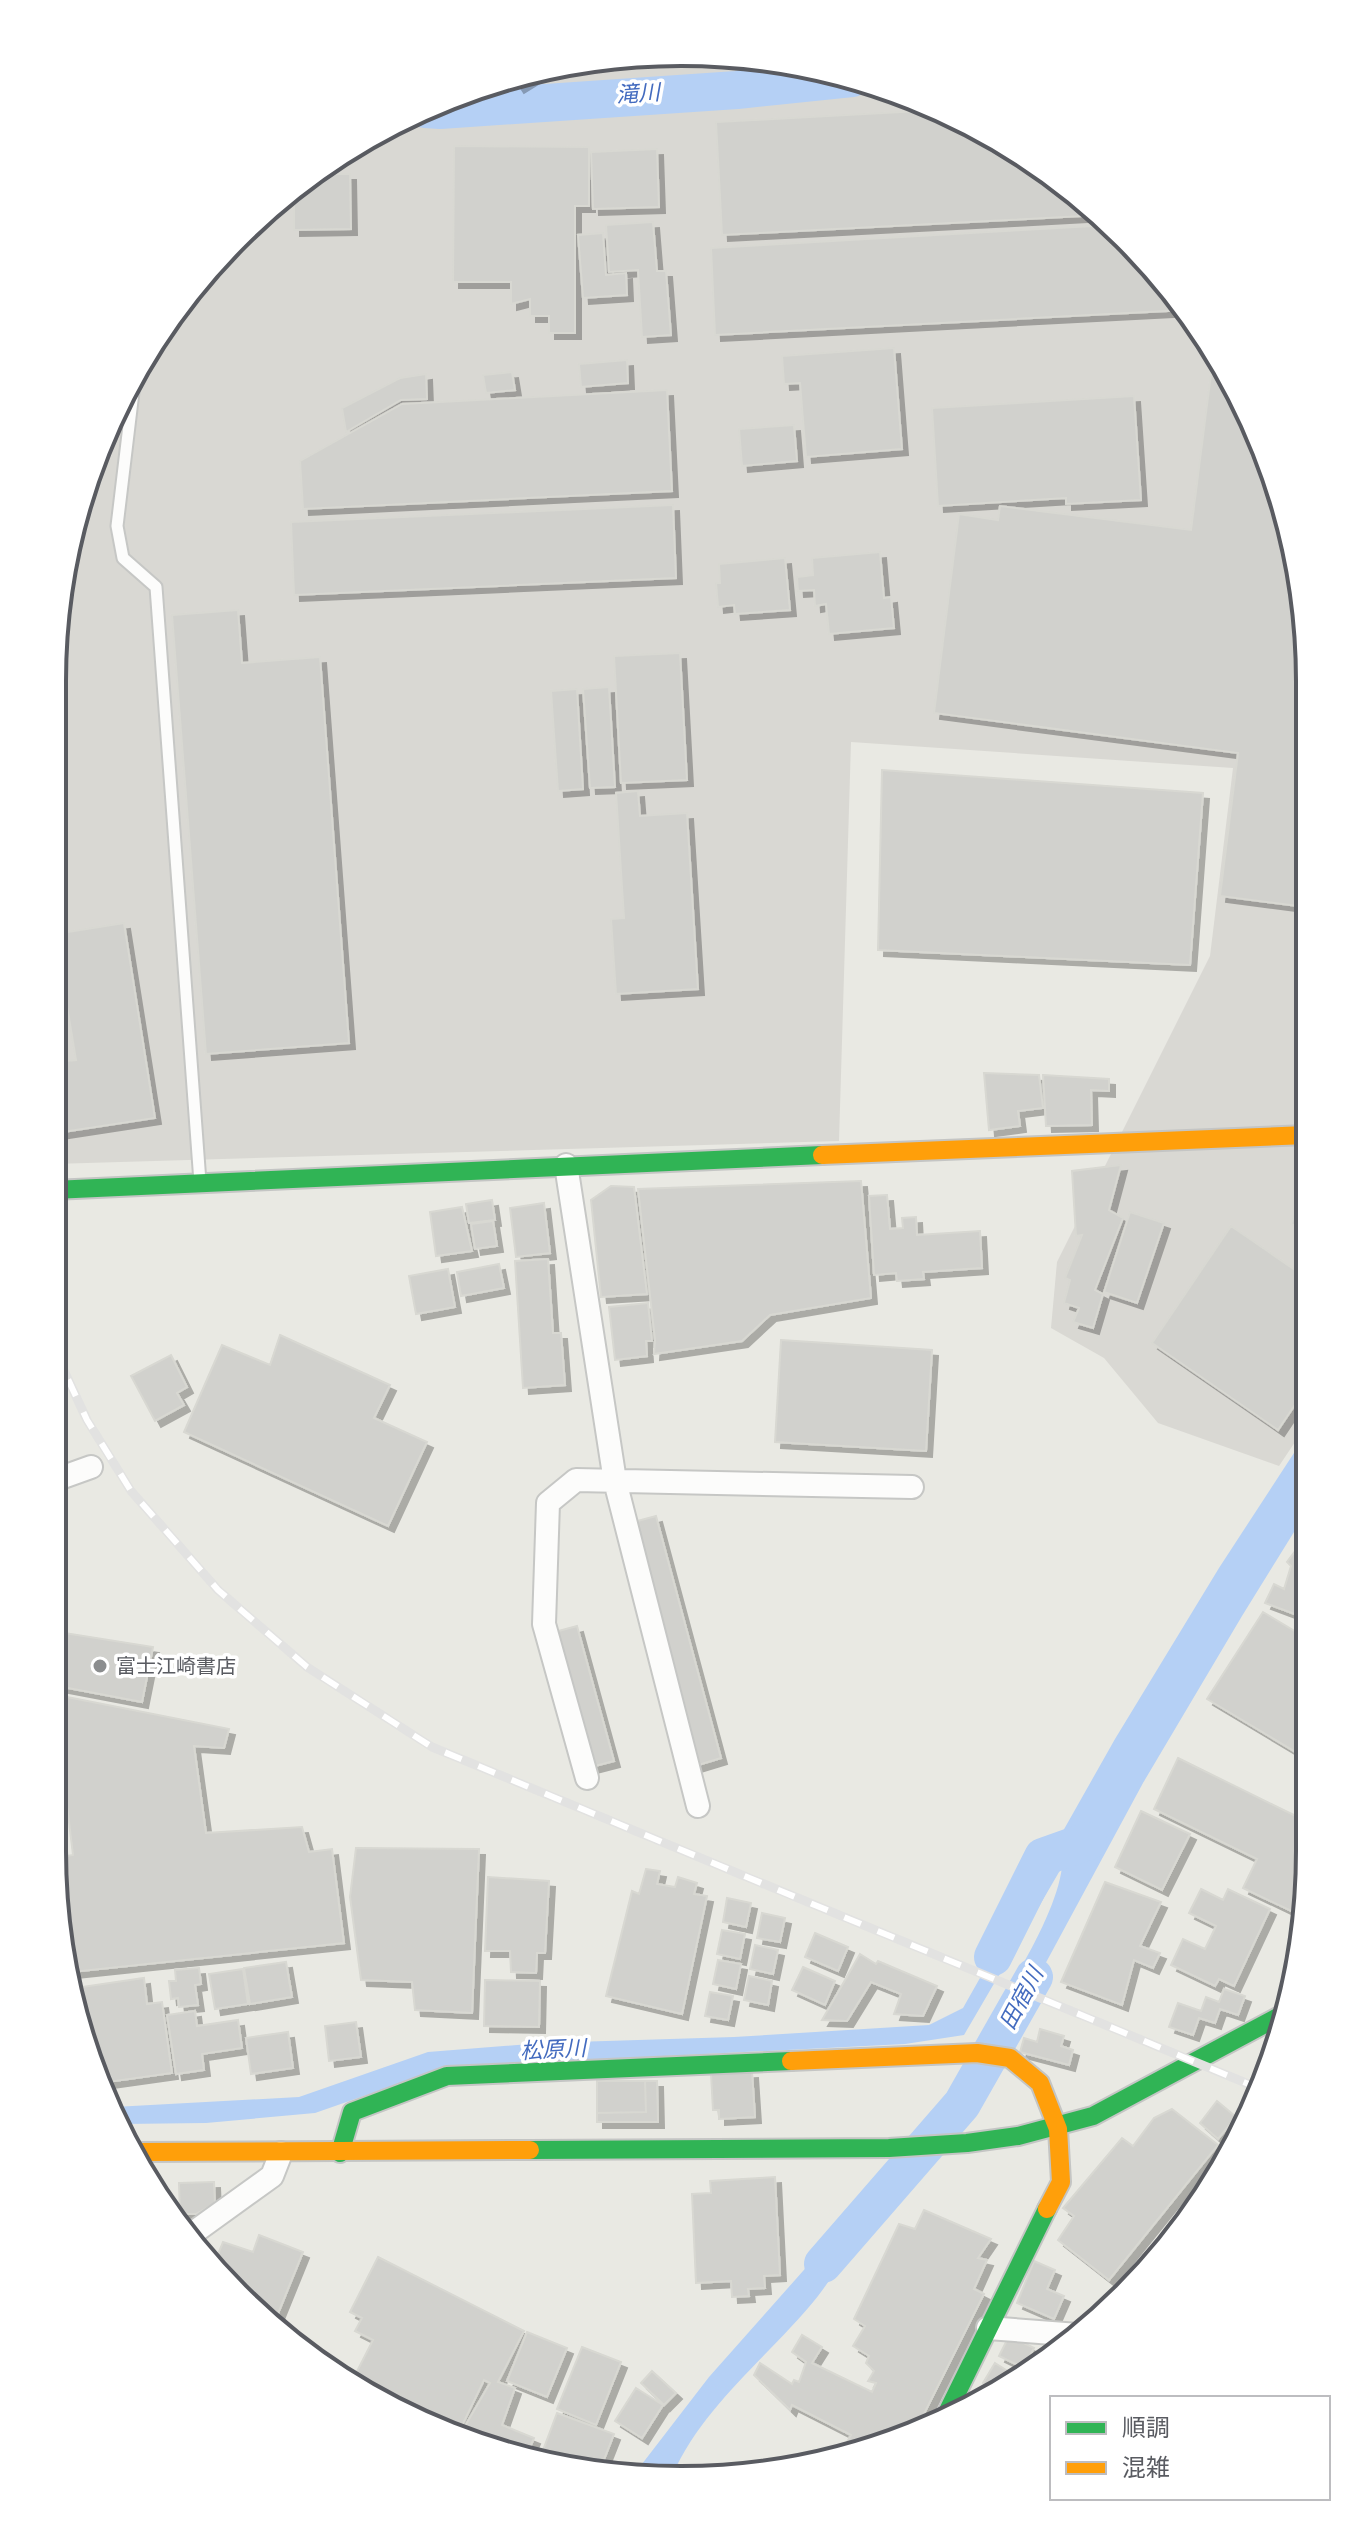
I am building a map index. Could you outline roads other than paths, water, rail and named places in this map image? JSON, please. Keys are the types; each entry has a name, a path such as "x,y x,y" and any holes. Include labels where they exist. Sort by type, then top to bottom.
{"street":[{"path":"66,1189 566,1165 1296,1135"},
{"path":"566,1165 615,1481 698,1806"},
{"path":"66,1476 91,1467"},
{"path":"587,1778 544,1624 548,1503 576,1480 912,1487"},
{"path":"145,2152 903,2147 955,2143 1058,2129 1093,2116 1272,2020"},
{"path":"340,2153 352,2112 447,2076 977,2053 1010,2058 1040,2083 1058,2129 1061,2182 951,2404"},
{"path":"197,2230 272,2176 281,2153"},
{"path":"988,2328 1061,2334"}],"lane":[{"path":"132,404 117,526 123,558 156,587 200,1183"}],"water":[{"path":"1296,1450 1296,1529 1143,1783 1016,2018 978,2041 1040,1932 1058,1887 1062,1867 964,2035 905,2044 447,2067 315,2113 206,2123 129,2123 122,2107 299,2097 428,2052 542,2043 734,2037 929,2025 963,2008 1115,1739 1219,1568"},
{"path":"850,2218 863,2229 818,2296 720,2402 677,2466 642,2465 709,2377"}],"waterway":[{"name":"滝川","path":"457,109 817,82"},
{"name":"松原川","path":"993,1957 1043,1857 1088,1841"},
{"name":"田宿川","path":"823,2264 962,2104 1034,1977"}],"railway":[{"path":"66,1375 87,1420 131,1491 218,1590 307,1667 432,1747 1250,2085"}],"place":[{"name":"富士江崎書店","path":"100,1666"}]}
